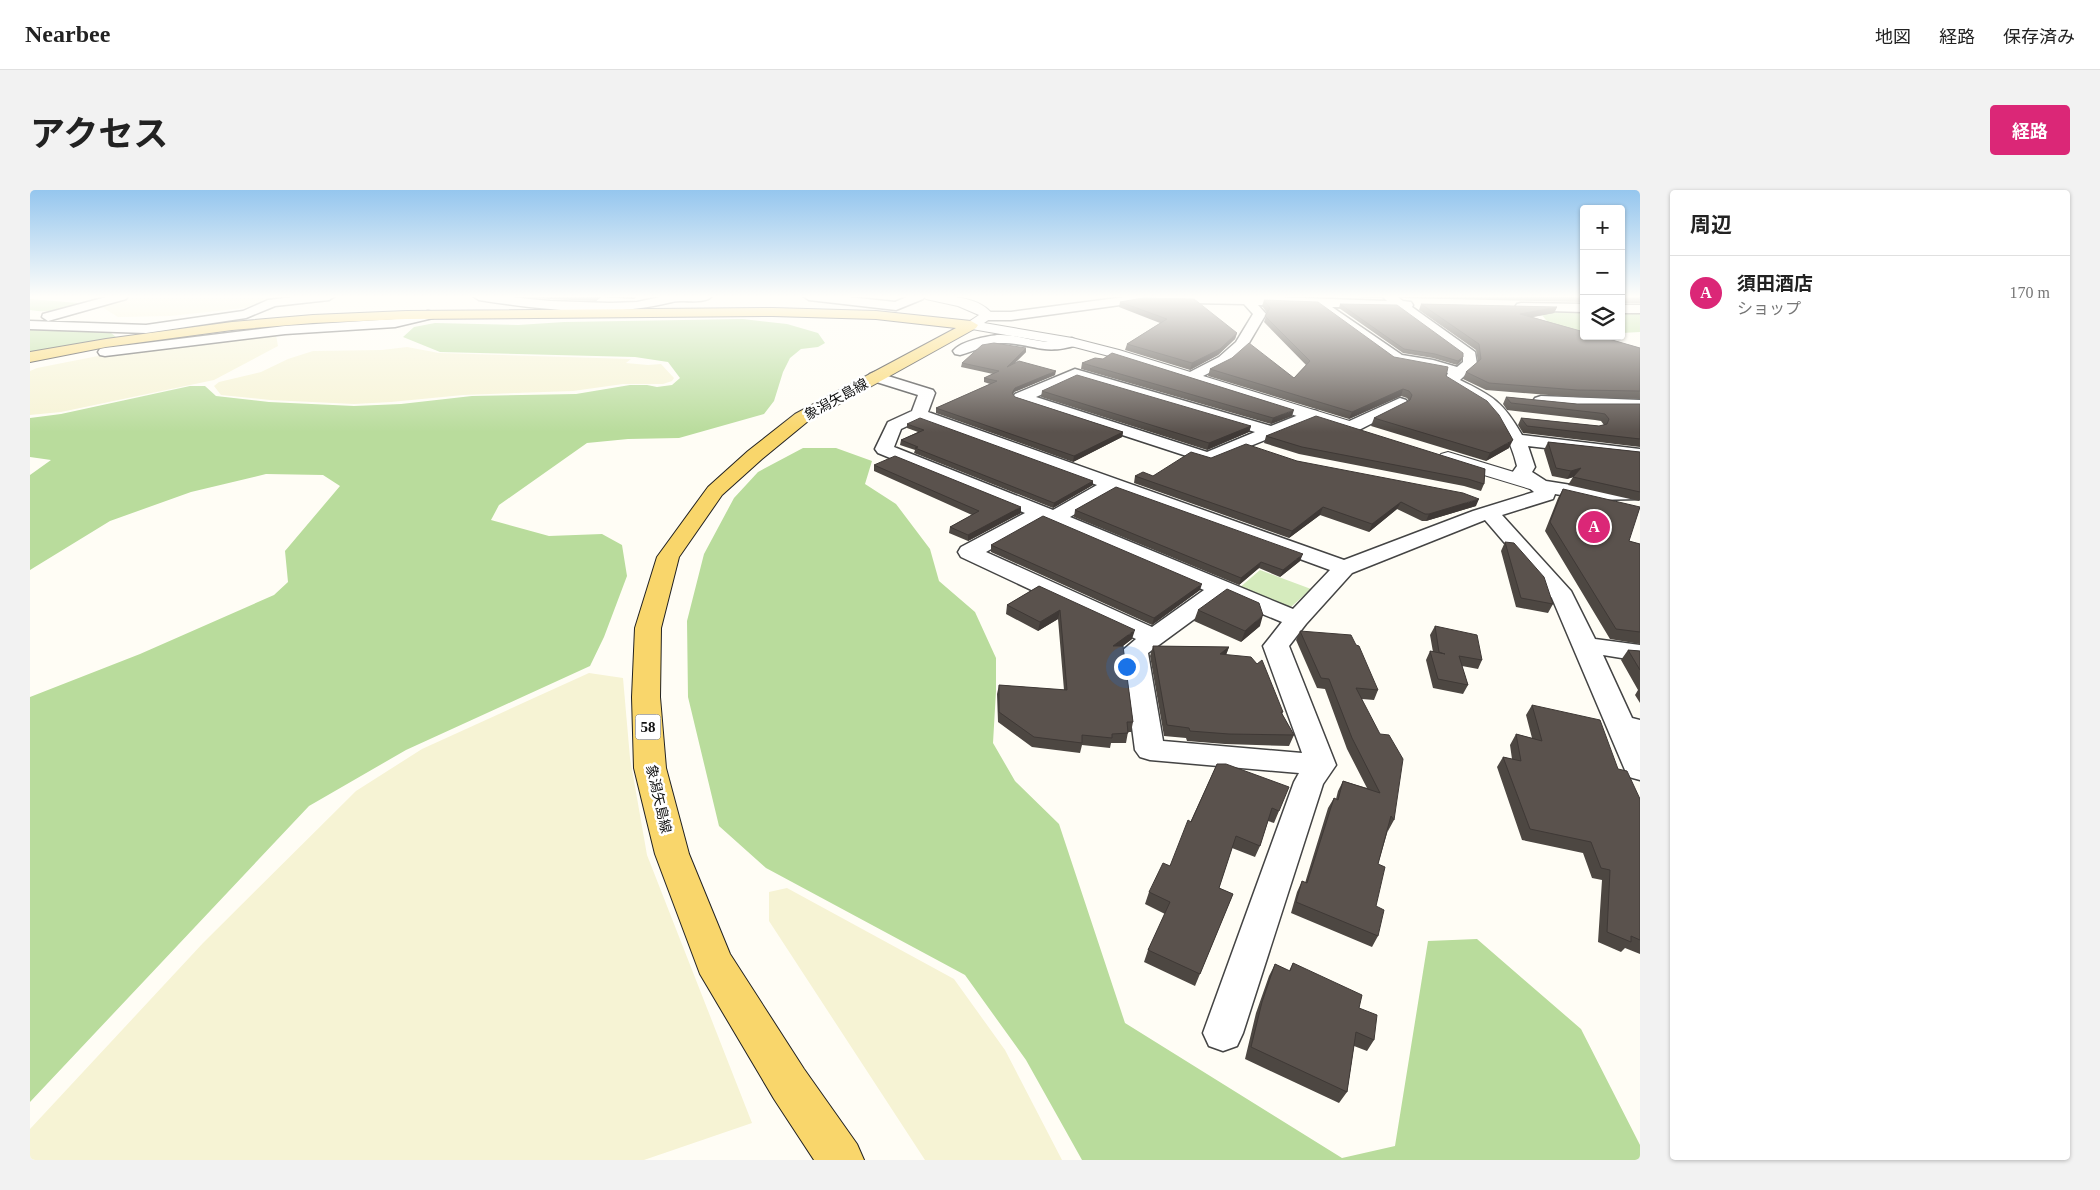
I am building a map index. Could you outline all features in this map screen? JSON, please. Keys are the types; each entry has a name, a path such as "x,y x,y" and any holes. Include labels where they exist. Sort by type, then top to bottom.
{"main road":[{"path":"30,357 119,341"},
{"name":"象潟矢島線","path":"841,1160 788,1084 714,962 672,854 650,768 646,697 648,628 668,557 714,491 754,455 801,418 941,341"}],"street":[{"path":"105,352 183,341"},
{"path":"960,351 986,341"},
{"path":"1013,341 1052,348 1072,342"},
{"path":"1068,341 1191,377 1380,436"},
{"path":"1191,377 1224,360 1243,341"},
{"path":"1374,341 1398,359 1433,364 1460,372"},
{"path":"1322,765 1276,646 1296,619 1344,568 1424,536 1488,505 1546,495 1540,486 1521,473 1526,467 1525,457 1500,416 1489,402 1452,382 1453,377 1470,364 1470,355 1451,341"},
{"path":"1270,431 1075,374 1021,397 1208,458 1311,415"},
{"path":"875,377 927,393 919,414 894,426 884,450 1047,516 1221,590 1296,619"},
{"path":"1481,396 1503,398"},
{"path":"1523,400 1573,404 1614,403 1640,405"},
{"path":"1351,427 1400,403"},
{"path":"1614,403 1640,415"},
{"path":"919,414 1344,568"},
{"path":"1500,416 1519,418"},
{"path":"1515,439 1640,454"},
{"path":"1242,443 1269,452"},
{"path":"1436,454 1540,486 1640,509"},
{"path":"1112,484 969,552 1155,638"},
{"path":"1540,486 1590,494 1640,493"},
{"path":"1488,505 1509,537 1540,568 1563,596 1586,645 1631,727 1640,770"},
{"path":"1221,590 1135,651 1150,750 1322,765"},
{"path":"1586,645 1640,653"},
{"path":"1223,1033 1309,782 1322,765"}],"shaded area":[{"path":"222,341 277,341 278,346 214,380 61,412 30,415 30,371 103,355"},
{"path":"407,347 439,353 631,359 626,363 661,364 674,378 672,381 663,384 623,384 573,391 463,395 354,404 270,400 221,395 214,386 219,382 261,372 288,359 313,351 382,350"},
{"path":"589,673 623,678 630,758 647,855 752,1123 644,1160 30,1160 30,1129 203,943 356,791 422,749"},
{"path":"787,888 954,979 1005,1050 1062,1160 925,1160 769,921 769,892"}],"green space":[{"path":"30,341 93,341 30,353"},
{"path":"414,341 824,341 825,343 818,347 801,349 790,358 783,372 774,401 764,414 679,438 628,439 587,443 499,505 491,520 549,536 602,534 622,545 627,576 604,637 590,666 406,750 309,806 30,1102 30,697 140,654 274,595 288,582 285,551 340,486 323,475 266,474 191,492 110,521 30,570 30,475 51,460 30,457 30,418 61,414 190,386 205,386 216,396 269,402 354,406 401,404 472,396 576,394 630,385 657,387 672,385 680,378 668,362 635,357 440,352"},
{"path":"803,448 836,448 872,461 865,484 896,504 930,549 939,581 975,612 996,658 993,743 1015,781 1059,824 1125,1023 1342,1158 1395,1146 1428,941 1477,939 1581,1029 1640,1145 1640,1160 1082,1160 1026,1060 965,975 766,868 719,826 688,697 687,621 704,554 734,498 758,472"},
{"path":"1260,570 1311,589 1292,606 1282,606 1238,589"}],"building":[{"path":"1131,341 1228,341 1220,349 1192,363 1127,344"},
{"path":"1290,341 1372,341 1394,357 1448,367 1446,376 1487,401 1499,415 1513,440 1490,453 1374,418 1410,400 1412,395 1409,391 1403,389 1352,412 1210,369 1232,358 1249,343 1294,378 1310,361"},
{"path":"1393,341 1447,341 1463,353 1463,357 1458,361 1435,354 1404,349"},
{"path":"1475,341 1616,341 1640,348 1640,391 1577,390 1489,383 1466,372 1481,359 1479,344"},
{"path":"994,343 1026,348 1007,367 1019,361 1056,371 1015,388 1012,393 1015,397 1123,432 1074,456 936,408 997,381 984,378 999,371 962,363 982,345"},
{"path":"1112,353 1294,410 1273,418 1082,363 1095,358 1103,359"},
{"path":"1077,375 1251,426 1209,443 1042,391"},
{"path":"1506,397 1577,404 1640,404 1640,439 1527,426 1521,418 1599,426 1607,424 1609,419 1605,414 1599,413 1511,403"},
{"path":"1316,416 1485,469 1484,484 1468,479 1302,447 1266,436"},
{"path":"920,418 1093,481 1054,503 915,448 918,447 901,440 924,430 907,424"},
{"path":"1548,442 1640,452 1640,492 1573,477 1581,468 1571,471 1556,468"},
{"path":"1246,444 1297,461 1463,493 1479,499 1429,514 1425,514 1401,502 1372,524 1323,507 1292,531 1135,476 1143,472 1153,476 1191,452 1211,458"},
{"path":"895,456 1021,507 968,535 950,527 979,511 874,465"},
{"path":"1116,487 1303,554 1283,570 1261,562 1241,578 1075,510"},
{"path":"1563,489 1640,507 1629,541 1640,544 1640,632 1616,629 1550,522"},
{"path":"1043,516 1202,584 1154,618 991,545"},
{"path":"1505,542 1514,543 1544,577 1553,604 1521,598"},
{"path":"1039,586 1135,630 1113,646 1123,646 1133,722 1127,722 1128,733 1112,734 1112,738 1082,735 1082,743 1034,737 999,712 999,685 1067,690 1060,610 1040,622 1007,605"},
{"path":"1227,589 1259,603 1263,615 1245,631 1198,610"},
{"path":"1435,626 1477,635 1482,660 1459,656 1468,685 1438,679 1430,651 1445,654 1439,652"},
{"path":"1300,631 1351,635 1356,645 1359,646 1378,690 1356,688 1380,734 1389,735 1403,759 1394,820 1391,816 1378,864 1385,867 1376,906 1384,910 1378,936 1296,902 1302,881 1307,883 1334,798 1338,800 1343,781 1380,793 1352,738 1329,679 1321,678"},
{"path":"1153,646 1229,647 1220,654 1251,657 1257,664 1262,660 1283,712 1281,712 1294,735 1190,731 1189,728 1167,725"},
{"path":"1628,650 1640,651 1640,670"},
{"path":"1532,705 1600,720 1618,769 1627,771 1640,799 1640,940 1631,936 1631,942 1607,932 1610,870 1601,868 1591,842 1530,829 1503,757 1521,761 1516,734 1542,741"},
{"path":"1217,764 1226,764 1289,787 1279,811 1272,808 1260,846 1236,836 1219,888 1233,894 1200,974 1148,950 1170,902 1149,892 1163,863 1170,866 1188,820 1191,822"},
{"path":"1293,963 1362,995 1359,1008 1377,1015 1374,1040 1356,1032 1347,1092 1251,1047 1262,1002 1275,964 1290,971"}],"place":[{"name":"須田酒店","path":"1594,527"}]}
